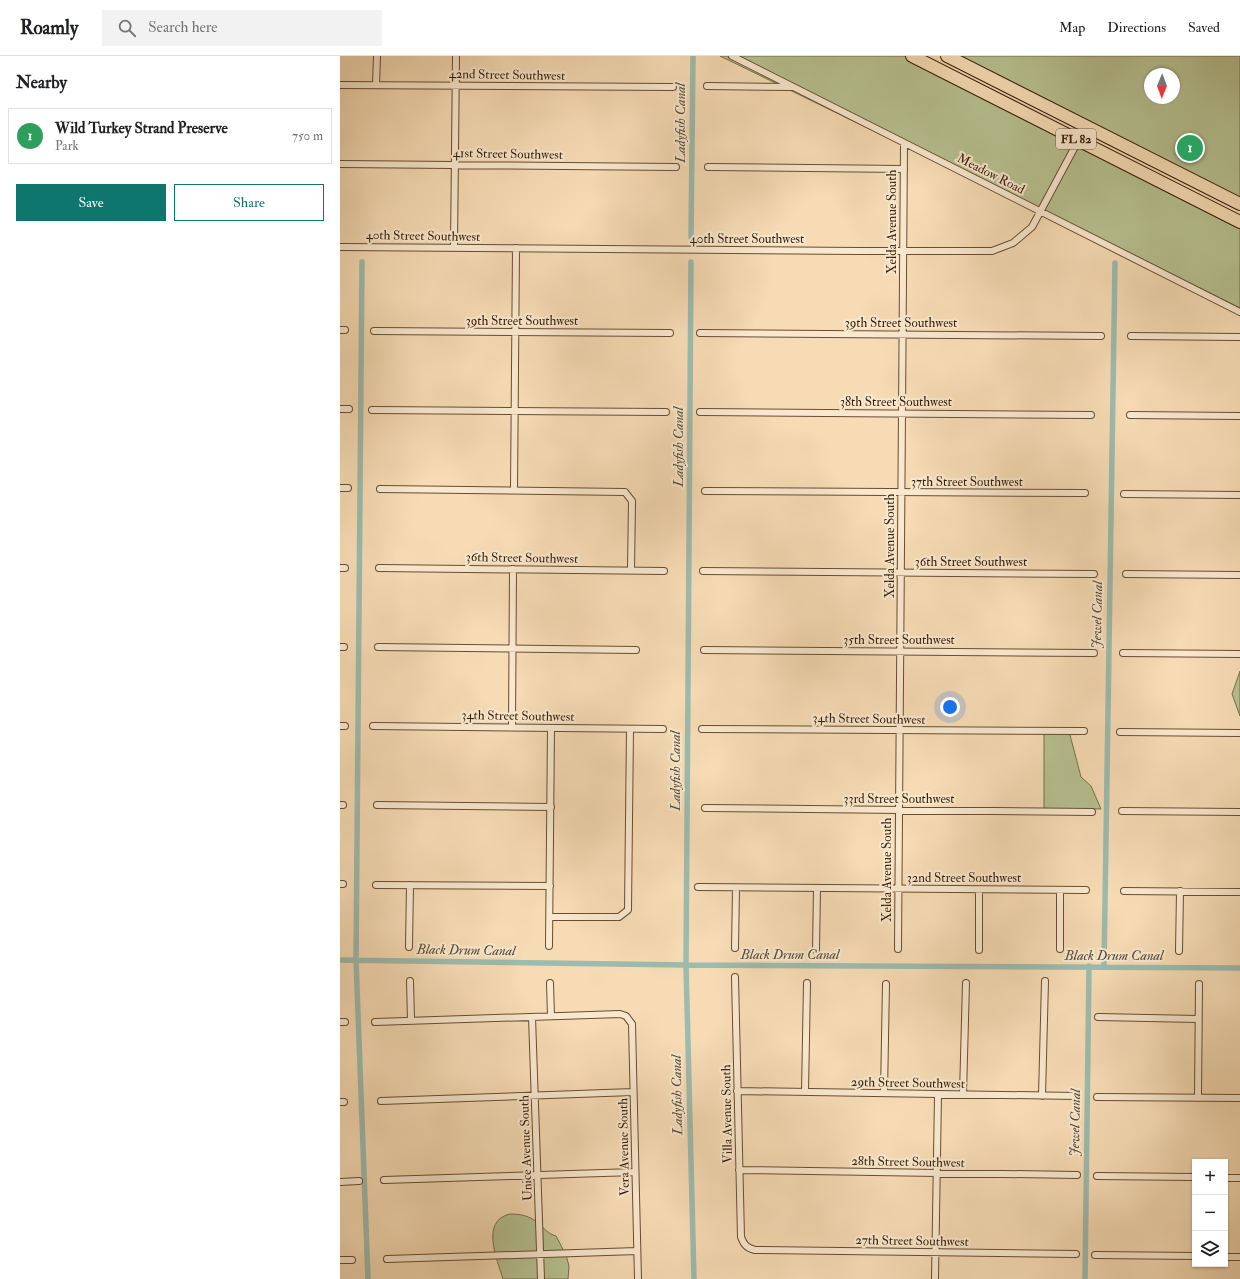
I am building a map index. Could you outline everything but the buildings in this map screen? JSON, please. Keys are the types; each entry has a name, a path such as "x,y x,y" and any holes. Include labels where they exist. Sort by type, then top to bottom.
{"highway":[{"name":"FL 82","path":"912,56 1240,222"},
{"name":"FL 82","path":"947,56 1240,204"}],"street":[{"path":"376,85 377,56"},
{"path":"454,247 456,56"},
{"name":"Meadow Road","path":"732,56 1240,312"},
{"name":"42nd Street Southwest","path":"340,85 674,87"},
{"path":"707,86 795,88"},
{"name":"40th Street Southwest","path":"340,246 985,252 999,249 1013,243 1026,233 1041,211 1086,126"},
{"name":"Xelda Avenue South","path":"898,949 904,143"},
{"name":"41st Street Southwest","path":"340,164 676,167"},
{"path":"708,167 904,169"},
{"path":"514,490 516,248"},
{"name":"39th Street Southwest","path":"374,331 670,333"},
{"name":"39th Street Southwest","path":"700,333 1101,336"},
{"path":"1130,336 1240,337"},
{"path":"340,409 349,409"},
{"path":"372,410 666,412"},
{"name":"38th Street Southwest","path":"700,412 1091,415"},
{"path":"1130,415 1240,416"},
{"path":"340,488 348,488"},
{"path":"380,489 620,490 625,492 632,501 631,570"},
{"name":"37th Street Southwest","path":"705,491 1085,493"},
{"path":"1124,494 1240,495"},
{"name":"36th Street Southwest","path":"379,568 664,571"},
{"path":"512,727 513,569"},
{"name":"36th Street Southwest","path":"703,571 1094,574"},
{"path":"1126,574 1240,575"},
{"path":"378,647 636,650"},
{"name":"35th Street Southwest","path":"704,650 1094,653"},
{"path":"1123,653 1240,654"},
{"name":"34th Street Southwest","path":"373,726 663,729"},
{"path":"550,946 551,728"},
{"path":"550,917 619,917 628,910 630,729"},
{"name":"34th Street Southwest","path":"702,729 1084,731"},
{"path":"1120,732 1240,733"},
{"path":"377,805 550,807"},
{"name":"33rd Street Southwest","path":"705,808 1092,812"},
{"path":"1122,811 1240,812"},
{"path":"376,885 550,886"},
{"path":"410,885 410,947"},
{"name":"32nd Street Southwest","path":"698,887 1086,890"},
{"path":"735,948 736,888"},
{"path":"816,950 817,888"},
{"path":"979,890 979,950"},
{"path":"1060,890 1060,950"},
{"path":"1124,891 1240,892"},
{"path":"1179,951 1180,891"},
{"name":"Villa Avenue South","path":"734,977 741,1237 743,1243 748,1248"},
{"path":"410,981 411,1020"},
{"path":"1042,1096 1044,981"},
{"path":"805,1092 806,982"},
{"path":"375,1022 551,1016 550,983"},
{"path":"963,1094 966,983"},
{"path":"884,1093 886,984"},
{"path":"1198,1098 1199,984"},
{"name":"Vera Avenue South","path":"551,1016 620,1014 626,1016 632,1024 638,1279"},
{"name":"Unice Avenue South","path":"532,1016 541,1279"},
{"path":"1098,1017 1198,1019"},
{"name":"29th Street Southwest","path":"737,1091 1078,1096"},
{"path":"381,1101 634,1092"},
{"path":"936,1279 938,1095"},
{"path":"1097,1097 1240,1098"},
{"name":"28th Street Southwest","path":"739,1170 1077,1175"},
{"path":"384,1180 635,1172"},
{"path":"1096,1176 1192,1177"},
{"path":"1228,1178 1240,1178"},
{"path":"340,1182 359,1181"},
{"name":"27th Street Southwest","path":"748,1248 755,1250 1076,1254"},
{"path":"386,1259 637,1251"},
{"path":"1095,1255 1192,1256"},
{"path":"1228,1257 1240,1257"},
{"path":"340,1260 352,1260"}],"green space":[{"path":"720,56 905,56 1240,225 1240,310"},
{"path":"954,56 1240,56 1240,201"},
{"path":"1240,671 1240,716 1232,694"},
{"path":"1044,730 1054,730 1070,735 1081,777 1091,786 1101,809 1059,810 1044,808"},
{"path":"510,1214 529,1217 548,1232 556,1236 566,1255 569,1266 568,1279 503,1279 497,1261 493,1242 493,1232 495,1224 501,1218"}],"waterway":[{"name":"Ladyfish Canal","path":"691,237 693,56"},
{"path":"362,262 356,960 368,1279"},
{"name":"Ladyfish Canal","path":"691,262 686,965 694,1279"},
{"name":"Jewel Canal","path":"1104,967 1115,263"},
{"name":"Black Drum Canal","path":"340,960 686,965 1240,968"},
{"name":"Jewel Canal","path":"1085,1279 1089,966"}],"place":[{"name":"Wild Turkey Strand Preserve","path":"1190,148"}]}
